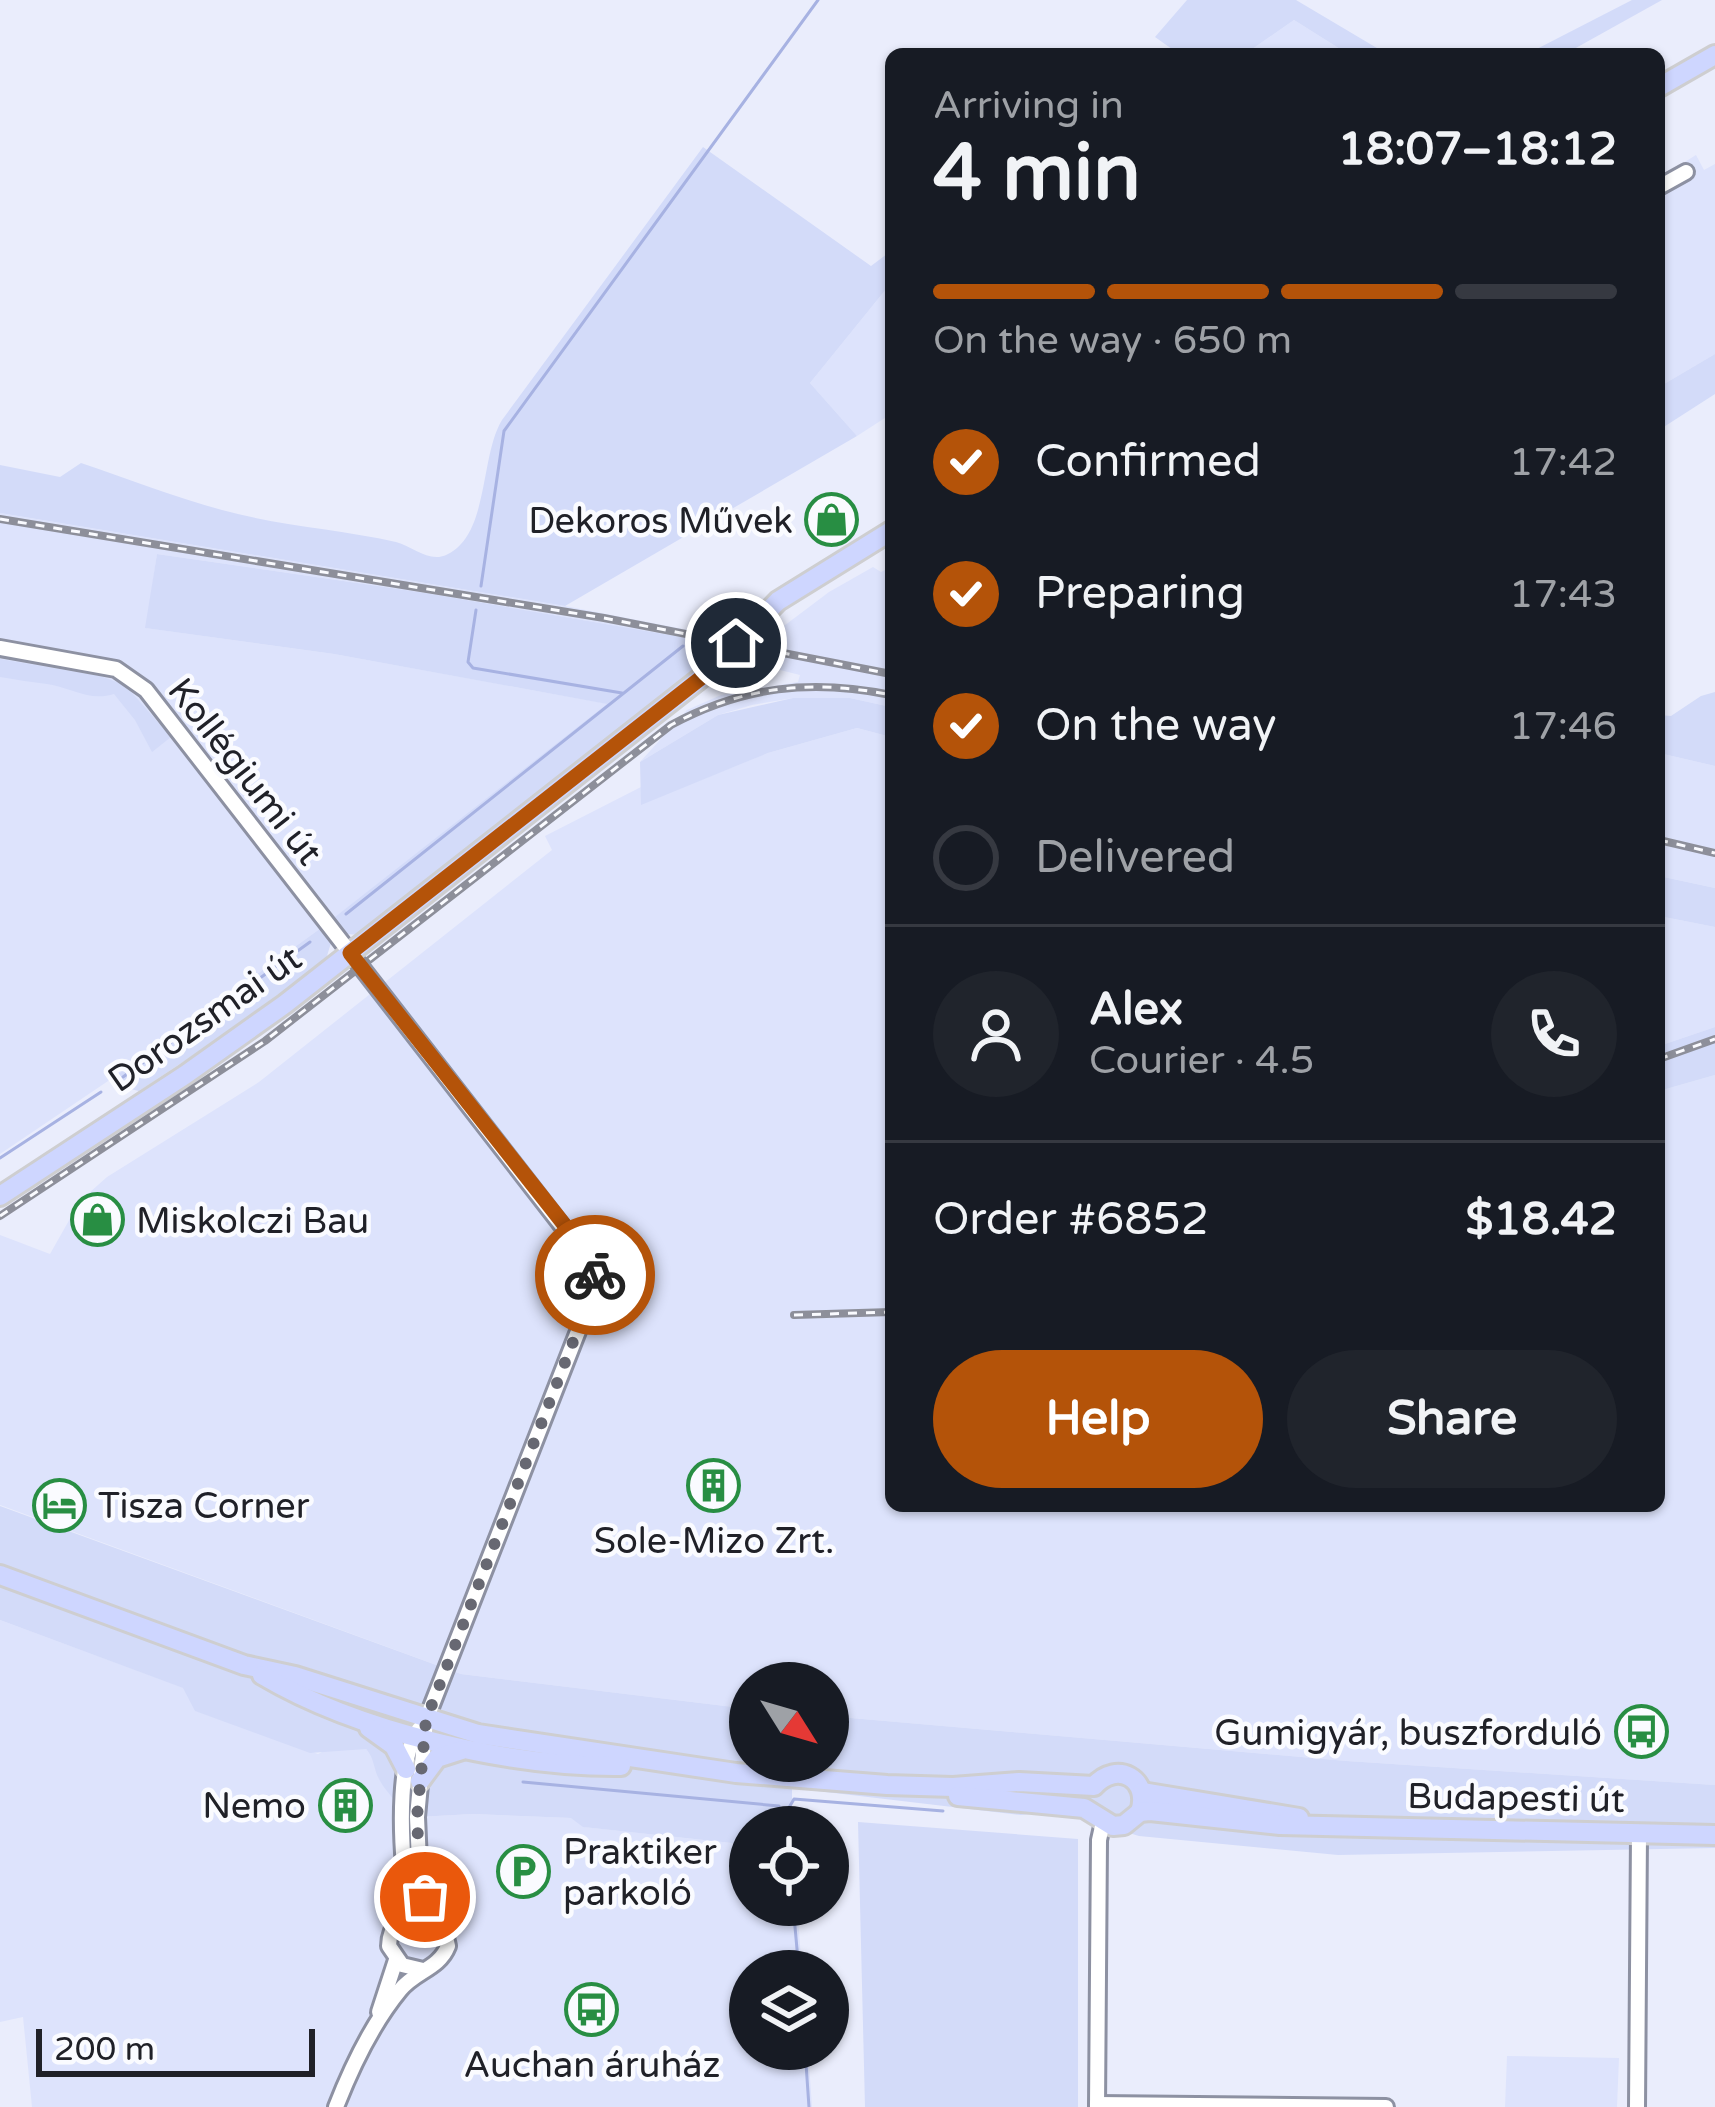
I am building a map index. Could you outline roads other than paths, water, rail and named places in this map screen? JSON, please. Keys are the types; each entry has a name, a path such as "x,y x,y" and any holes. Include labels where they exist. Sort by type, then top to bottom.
{"main road":[{"path":"1665,84 1715,55"},
{"name":"Dorozsmai út","path":"0,1196 239,1038 706,674 778,602 885,535"},
{"name":"Budapesti út","path":"0,1575 244,1665 295,1676 466,1749 584,1766 668,1765"},
{"name":"Budapesti út","path":"244,1665 288,1690 345,1712 421,1731 478,1734 668,1765 953,1787 1019,1782 1094,1786 1101,1778 1120,1773 1130,1776 1120,1813"},
{"path":"345,1712 385,1736 413,1775 437,1758 466,1749"},
{"name":"Budapesti út","path":"887,1785 916,1793 1280,1826 1316,1823 1715,1835"},
{"path":"1094,1786 1090,1798 1120,1813"}],"street":[{"path":"1665,184 1685,172"},
{"name":"Kollégiumi út","path":"0,648 104,666 137,682 589,1256 595,1273 592,1293 421,1731"},
{"path":"336,2107 375,2024 396,1960 389,1936 407,1900 403,1841 421,1731"},
{"path":"375,2024 402,1987 438,1963 448,1946 448,1935 420,1884 413,1775"},
{"path":"1120,1813 1100,1879 1097,2106 1386,2107"},
{"path":"1637,2107 1639,1834"},
{"path":"400,1917 427,1912 437,1917"},
{"path":"396,1960 412,1970 423,1970"}],"waterway":[{"path":"481,586 504,431 818,0"},
{"path":"476,610 468,662 473,668 622,693"},
{"path":"346,914 683,646"},
{"path":"123,1077 310,942"},
{"path":"0,1158 101,1092"},
{"path":"523,1782 779,1806"},
{"path":"790,1806 794,1799 943,1811"},
{"path":"795,1926 797,1950"},
{"path":"806,2070 809,2107"}],"railway":[{"path":"0,519 604,618 885,673"},
{"path":"0,1216 265,1041 671,725 725,702 778,689 833,687 885,694"},
{"path":"1665,841 1715,853"},
{"path":"1665,1057 1715,1039"},
{"path":"794,1315 885,1312"}],"place":[{"name":"Dekoros Művek","path":"832,520"},
{"name":"Miskolczi Bau","path":"97,1220"},
{"name":"Sole-Mizo Zrt.","path":"714,1485"},
{"name":"Tisza Corner","path":"59,1505"},
{"name":"Gumigyár, buszforduló","path":"1641,1732"},
{"name":"Nemo","path":"345,1805"},
{"name":"Praktiker parkoló","path":"524,1872"},
{"name":"Auchan áruház","path":"592,2009"}]}
